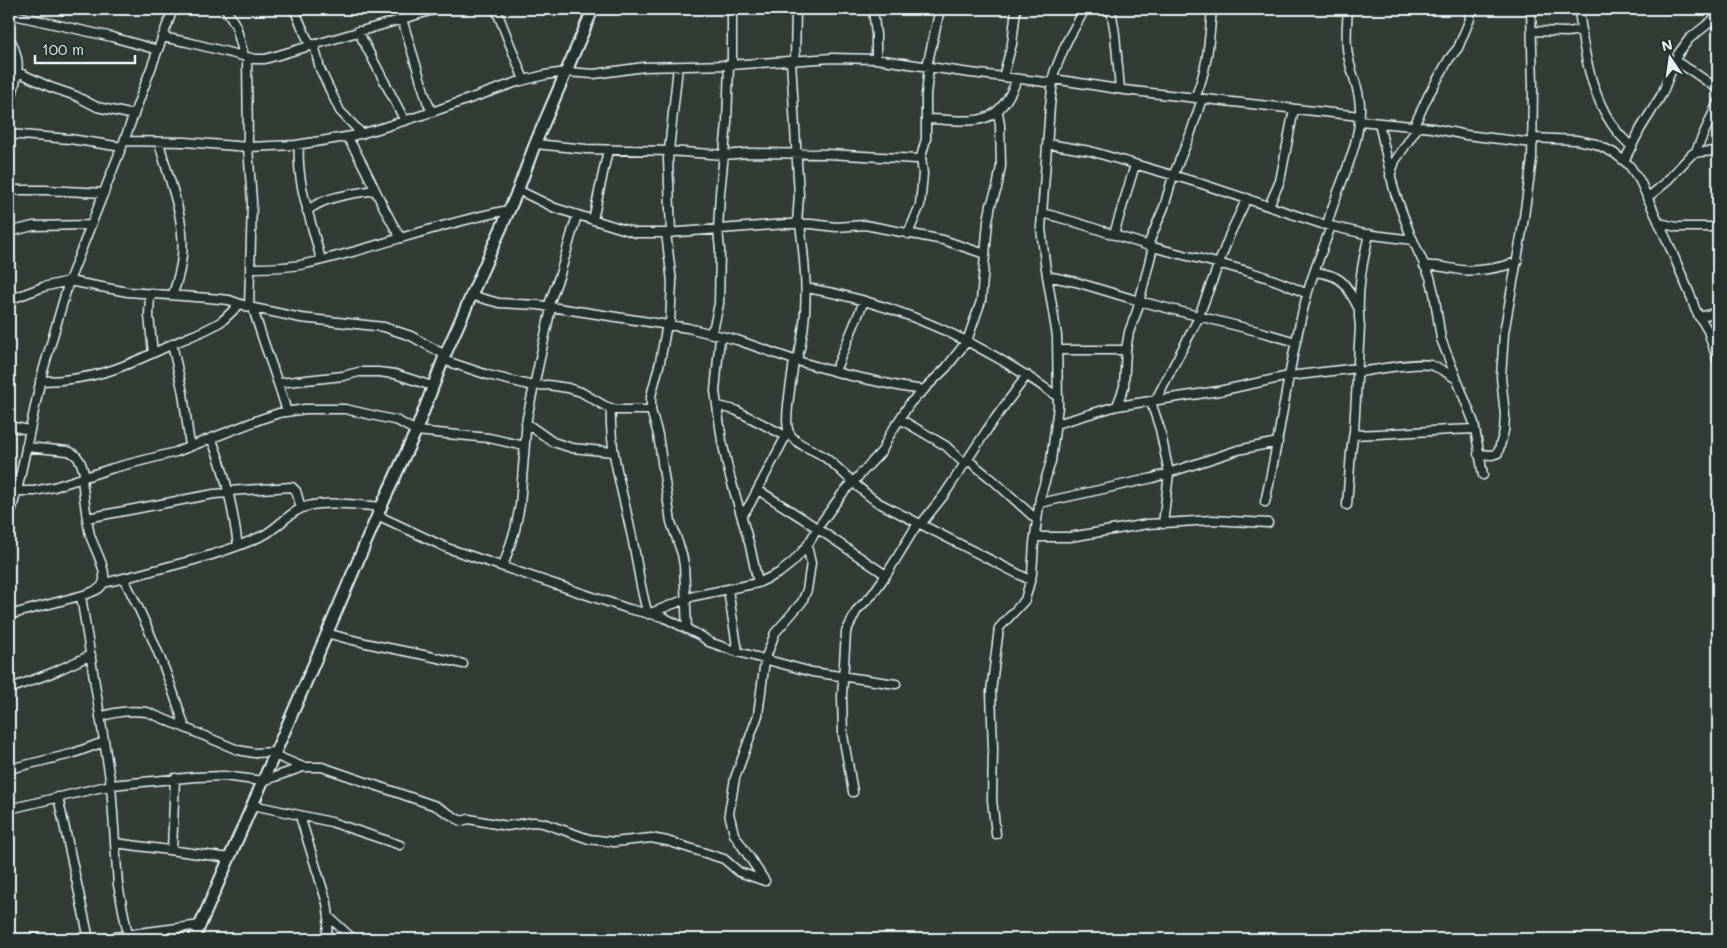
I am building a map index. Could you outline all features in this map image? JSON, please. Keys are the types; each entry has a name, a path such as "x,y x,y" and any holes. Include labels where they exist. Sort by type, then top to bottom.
{"street":[{"path":"10,516 40,381 69,281 134,116 173,9"},
{"path":"226,9 236,26 246,56 248,147 252,202 251,308 287,412"},
{"path":"294,9 312,45 325,82 340,111 362,134"},
{"path":"162,37 255,59 265,59 437,9"},
{"path":"496,9 524,80"},
{"path":"194,939 328,633 379,511 416,432 444,357 518,190 535,144 593,9"},
{"path":"710,333 714,326 719,304 720,250 718,230 727,124 732,9"},
{"path":"742,516 758,490 787,434 788,412 796,360 804,328 807,288 805,257 799,224 793,61 796,9"},
{"path":"873,9 876,59"},
{"path":"908,234 920,206 923,174 921,158 926,139 928,66 940,9"},
{"path":"1003,77 1012,44 1016,9"},
{"path":"996,834 992,800 994,749 991,692 998,637 1000,628 1025,600 1030,580 1037,520 1051,461 1056,424 1058,397 1057,336 1041,228 1053,81 1054,73 1067,41 1085,9"},
{"path":"1111,9 1120,89"},
{"path":"1117,406 1124,387 1129,332 1140,301 1150,246 1173,176 1190,135 1208,56 1212,9"},
{"path":"1265,502 1278,442 1288,376 1307,294 1355,144 1360,119 1358,89 1346,46 1348,9"},
{"path":"1390,176 1395,161 1416,126 1428,96 1462,40 1470,20 1469,9"},
{"path":"1478,454 1492,455 1498,453 1504,431 1505,415 1501,377 1502,353 1522,231 1533,140 1531,9"},
{"path":"1578,9 1589,70 1603,110 1615,129 1632,147"},
{"path":"9,14 112,37 158,50"},
{"path":"1624,161 1662,94 1675,61 1689,39 1718,16"},
{"path":"402,19 432,112"},
{"path":"1532,31 1567,32 1582,30"},
{"path":"358,31 405,121"},
{"path":"9,37 17,54 18,72 10,108 9,134 123,144 159,142 211,143 248,147 299,145 362,134 524,80 545,75 566,72 594,74 644,67 730,65 832,58 876,59 1017,79 1053,81 1294,109 1466,135 1533,140 1576,140 1596,144 1614,153 1624,161 1640,181 1699,317 1708,331 1718,362"},
{"path":"1675,61 1718,89"},
{"path":"678,67 669,151 669,233 672,282 669,324 651,396 651,410 658,435 670,522 684,565 687,629"},
{"path":"18,72 50,87 76,96 97,107 134,116"},
{"path":"927,119 987,119 1004,106 1017,79"},
{"path":"1695,154 1718,102"},
{"path":"1269,206 1280,181 1294,109"},
{"path":"648,614 686,599 758,583 779,573 793,562 807,546 818,528 853,482 882,452 910,404 946,368 967,340 981,301 988,221 1001,166 998,112"},
{"path":"1379,123 1394,190 1413,240 1430,277 1441,339 1475,429 1483,474"},
{"path":"347,137 358,154 390,220 401,238"},
{"path":"159,142 175,196 182,234 182,256 173,294"},
{"path":"535,144 608,150 669,151 724,155 748,153 862,156 909,160 921,158"},
{"path":"1048,144 1090,151 1247,198 1329,225 1368,234 1413,240"},
{"path":"299,145 298,160 307,211 321,260"},
{"path":"593,220 608,150"},
{"path":"1647,198 1664,184 1685,160 1700,152 1718,151"},
{"path":"1114,234 1135,165"},
{"path":"9,190 104,193"},
{"path":"307,211 326,201 376,190"},
{"path":"518,190 555,208 636,233 718,230 764,225 865,226 943,240 985,254"},
{"path":"1163,524 1169,473 1153,401 1198,317 1230,234 1247,198"},
{"path":"251,268 290,266 321,260 356,252 462,220 509,210"},
{"path":"1042,213 1150,246 1290,285 1307,294"},
{"path":"503,566 515,530 520,505 526,423 533,386 550,308 577,215"},
{"path":"1659,223 1677,227 1718,227"},
{"path":"9,232 32,226 91,225"},
{"path":"1347,505 1354,435 1362,269 1368,234"},
{"path":"1424,266 1438,264 1454,269 1470,270 1494,268 1516,262"},
{"path":"1315,272 1328,274 1344,282 1359,309"},
{"path":"1047,276 1076,282 1198,317 1226,322 1296,342"},
{"path":"9,300 43,287 69,281 128,292 173,294 229,300 251,308 301,318 384,327 411,336 444,357 488,375 533,386 548,385 568,388 581,392 611,408 651,410"},
{"path":"807,288 864,301 916,318 967,340 1027,375 1058,397"},
{"path":"150,293 149,316 152,354"},
{"path":"470,295 499,303 515,303 669,324 737,340 835,371 924,390"},
{"path":"835,371 864,301"},
{"path":"40,381 62,381 102,374 152,354 222,321 240,304"},
{"path":"1699,317 1718,312"},
{"path":"720,337 715,391 722,441 758,583"},
{"path":"172,344 183,392 190,446"},
{"path":"1057,350 1126,350"},
{"path":"1056,424 1117,406 1219,392 1288,376 1429,365 1455,378"},
{"path":"278,383 342,376 359,372 378,372 404,376 432,386"},
{"path":"853,792 843,735 842,677 846,632 857,610 886,575 919,523 938,502 1002,407 1027,375"},
{"path":"718,406 742,413 787,434 803,446 823,456 879,503 1030,580"},
{"path":"17,491 40,489 176,452 261,419 287,412 324,408 345,409 398,421 416,432 489,438 524,446"},
{"path":"611,408 610,430 613,452 631,529 640,592 648,614"},
{"path":"900,419 946,446 994,481 1037,520"},
{"path":"526,423 553,442 572,448 613,452"},
{"path":"9,426 30,430"},
{"path":"1354,435 1475,429"},
{"path":"211,438 218,454 228,492 238,546"},
{"path":"1040,503 1169,473 1238,450 1278,442"},
{"path":"9,615 81,596 97,590 104,580 87,518 79,458 75,453 68,451 26,447"},
{"path":"87,518 214,494 292,487 296,491 301,508"},
{"path":"758,490 818,528 886,575"},
{"path":"103,582 124,579 206,558 266,534 301,508 319,504 379,511 447,548 648,614 663,617 709,642 738,652 812,672 896,684"},
{"path":"1035,537 1070,537 1148,524 1212,520 1268,523"},
{"path":"9,809 111,785 175,778 224,776 263,781 303,767 322,767 436,806 461,821 469,819 507,826 543,823 589,839 614,842 652,838 668,841 724,860 739,872 765,881 734,834 729,813 735,778 758,715 765,660 775,633 802,602 806,590 811,563 807,546"},
{"path":"124,579 173,688 185,728"},
{"path":"728,590 738,652"},
{"path":"81,596 111,785 118,885 128,935"},
{"path":"328,633 369,644 463,664"},
{"path":"9,689 54,672 91,655"},
{"path":"100,718 110,713 125,711 147,712 238,750 274,754 303,767"},
{"path":"9,769 71,754 104,742"},
{"path":"172,850 175,778"},
{"path":"58,797 89,939"},
{"path":"253,805 330,822 400,845"},
{"path":"300,816 327,903 329,917 326,939"},
{"path":"115,843 230,858"},
{"path":"329,917 353,939"},
{"path":"105,939 201,924"},
{"path":"21,939 40,939"}]}
